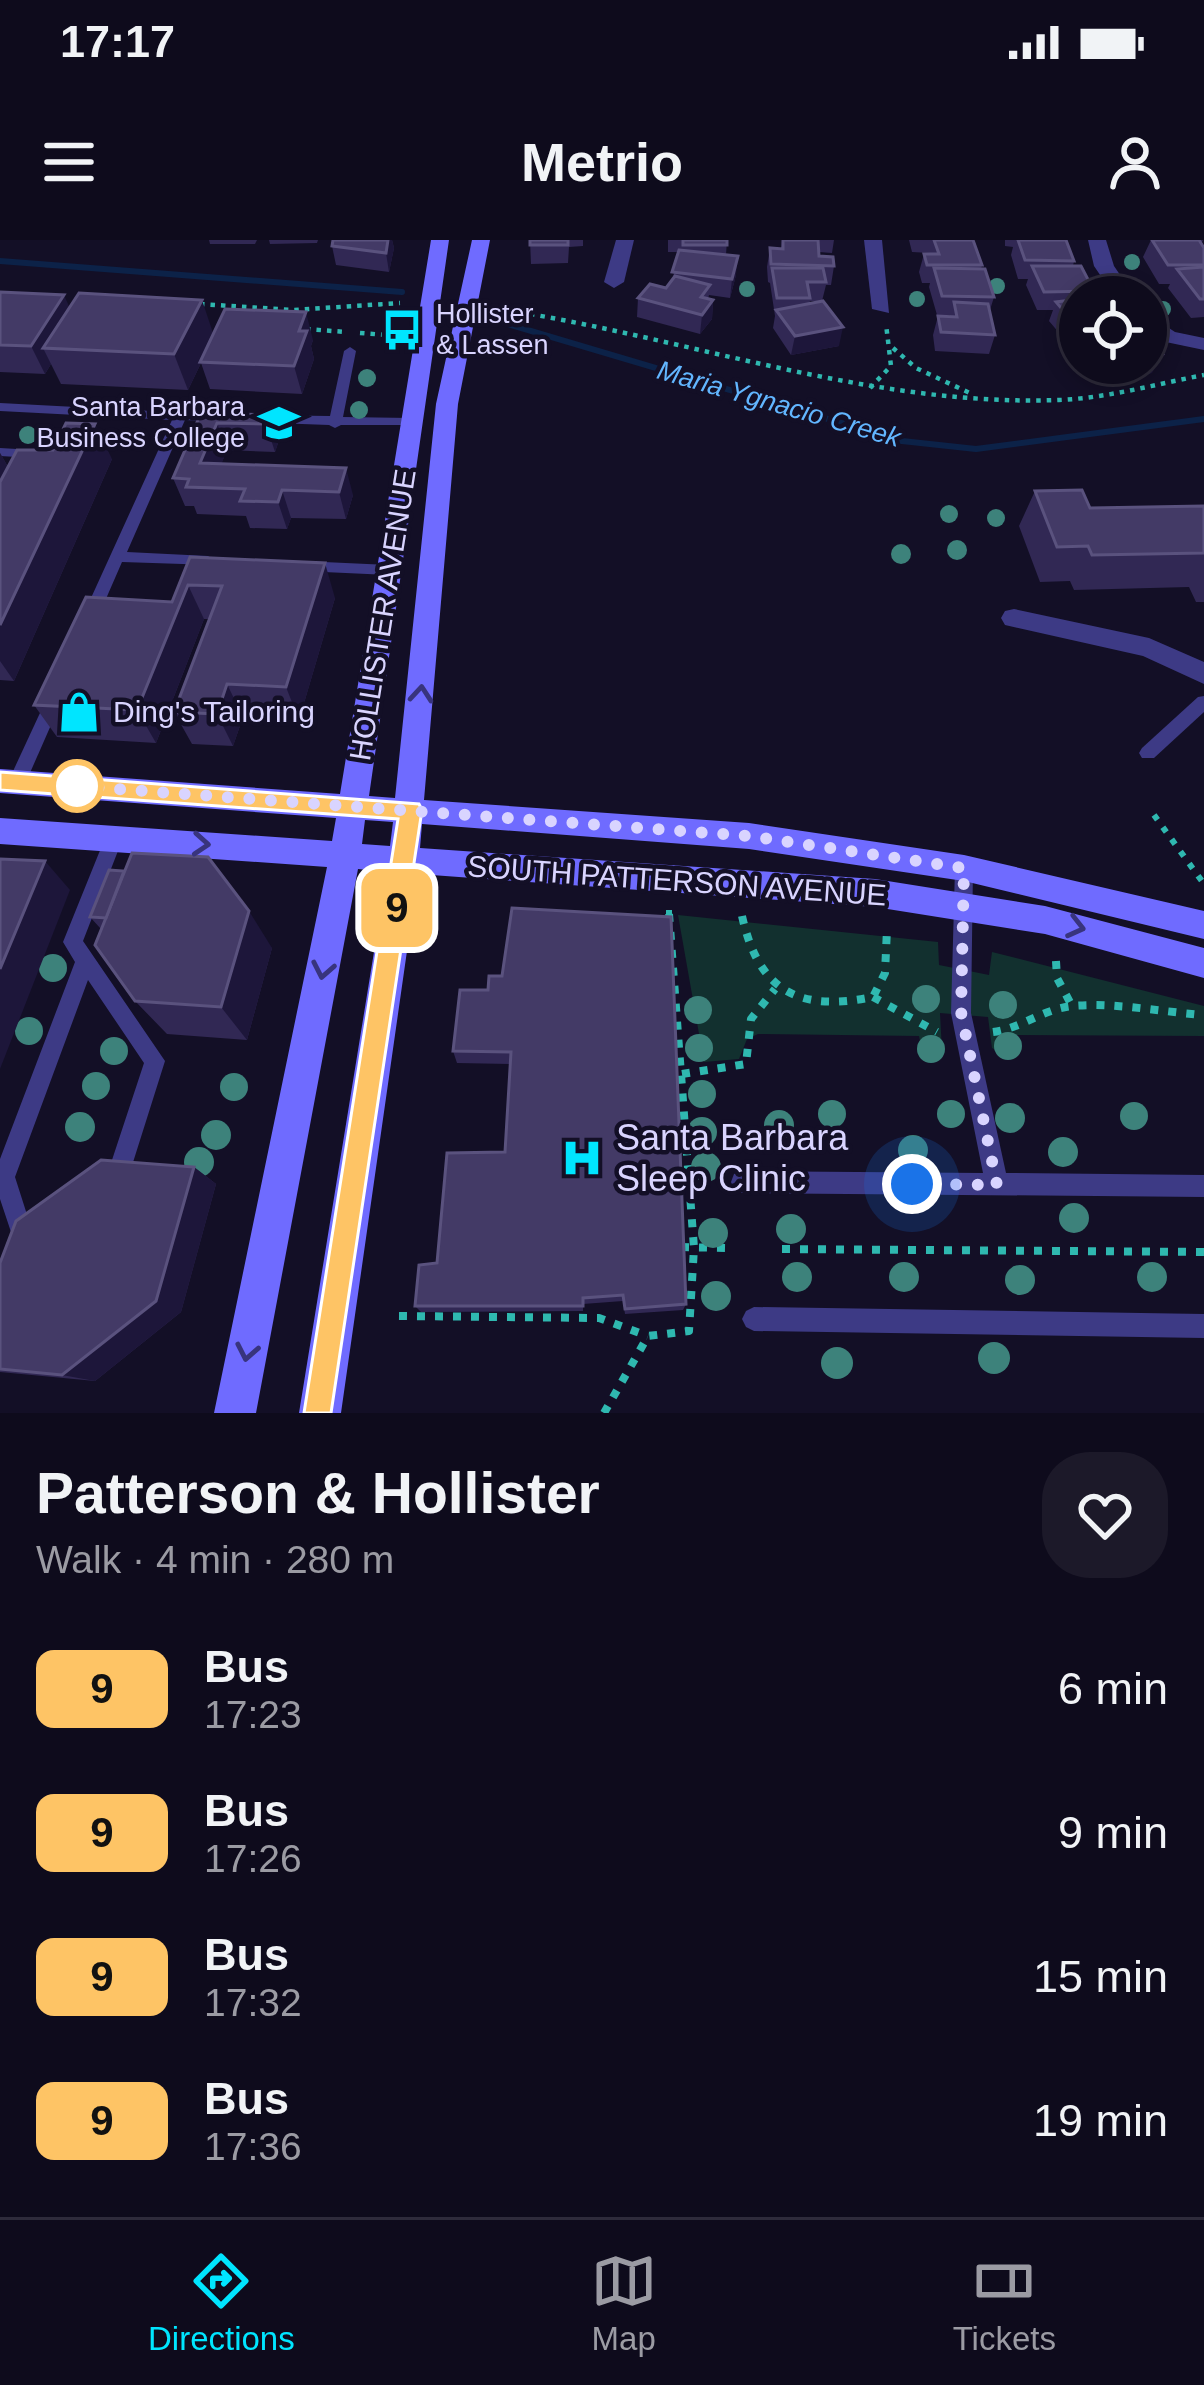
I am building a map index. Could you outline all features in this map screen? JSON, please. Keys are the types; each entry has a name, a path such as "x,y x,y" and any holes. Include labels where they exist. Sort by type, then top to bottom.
{"main road":[{"name":"HOLLISTER AVENUE","path":"235,1413 354,805 411,422 414,334 440,240"},
{"name":"HOLLISTER AVENUE","path":"320,1413 411,810 447,404 463,345 481,240"},
{"name":"SOUTH PATTERSON AVENUE","path":"9,782 749,836 964,868 1204,926"},
{"name":"SOUTH PATTERSON AVENUE","path":"0,831 767,883 961,904 1157,947 1204,963"}],"street":[{"path":"614,282 626,240"},
{"path":"873,240 882,309"},
{"path":"1096,240 1111,276"},
{"path":"1167,336 1204,344"},
{"path":"1014,618 1149,648 1204,674"}],"lane":[{"path":"334,424 350,351"},
{"path":"0,407 334,424 411,422"},
{"path":"80,641 180,416"},
{"path":"0,452 34,454"},
{"path":"117,557 220,562"},
{"path":"282,565 389,570"},
{"path":"94,608 114,609"},
{"path":"9,782 63,679"},
{"path":"1148,753 1204,702"},
{"path":"80,1190 121,1167 155,1061 73,942 114,838"},
{"path":"964,868 961,1012 997,1185"},
{"path":"24,1226 4,1177 86,960"},
{"path":"742,1182 1204,1186"},
{"path":"754,1319 1204,1326"}],"path":[{"path":"198,304 293,310 400,304"},
{"path":"500,309 591,320 754,364 870,388 1064,400 1204,375"},
{"path":"288,328 414,334"},
{"path":"870,388 891,365 893,348 938,381 982,398"},
{"path":"1154,814 1204,884"},
{"path":"399,1316 599,1318 648,1336 689,1330 694,1248 669,910"},
{"path":"742,916 747,950 775,989 830,1003 873,997 902,1010 918,1026 937,1031"},
{"path":"873,997 889,960 887,929"},
{"path":"1056,961 1057,978 1072,1006"},
{"path":"682,1074 746,1064 751,1019 775,989"},
{"path":"993,1032 1020,1028 1041,1014 1072,1006 1204,1015"},
{"path":"681,1247 728,1248"},
{"path":"782,1249 1204,1252"},
{"path":"604,1413 648,1336"}],"green space":[{"path":"678,915 938,942 939,965 989,975 992,952 1204,1006 1204,1036 1007,1035 1011,1059 992,1048 988,1017 940,1013 942,1051 924,1061 919,1036 758,1034 747,1039 739,1059 704,1062"}],"building":[{"path":"333,240 388,240 386,253 332,246"},
{"path":"530,240 568,240 568,245 530,245"},
{"path":"683,240 727,240 727,245 683,245"},
{"path":"783,240 818,240 819,256 833,257 834,266 771,264 770,248 783,249"},
{"path":"934,240 973,240 982,265 927,265 924,254 939,254"},
{"path":"1018,240 1066,240 1074,261 1025,260"},
{"path":"1152,240 1199,240 1204,265 1168,265"},
{"path":"679,250 738,256 732,279 672,272"},
{"path":"1032,266 1081,266 1086,276 1059,276 1059,292 1044,292"},
{"path":"1204,267 1204,299 1200,299 1177,269"},
{"path":"772,268 823,268 826,282 807,282 810,298 777,298"},
{"path":"934,268 985,269 994,297 942,296"},
{"path":"675,276 710,285 701,297 713,300 702,315 638,298 650,284 666,288"},
{"path":"0,292 64,295 31,346 0,345"},
{"path":"79,293 202,300 174,354 43,348"},
{"path":"823,301 843,327 795,336 776,310"},
{"path":"954,302 988,304 995,335 941,332 938,316 957,317"},
{"path":"225,309 306,312 299,331 307,331 294,366 200,362"},
{"path":"201,413 270,415 266,424 217,423 200,463 346,468 339,492 282,490 278,502 240,501 245,489 186,487 189,479 173,478"},
{"path":"66,423 95,424 0,625 0,482 17,450 53,450"},
{"path":"1082,490 1090,508 1204,506 1204,553 1092,555 1088,546 1057,547 1035,491"},
{"path":"190,557 325,563 286,687 227,684 217,714 174,712 222,586 188,585 137,710 34,705 86,597 172,602"},
{"path":"132,853 208,857 249,911 221,1007 135,1001 95,945"},
{"path":"0,859 45,861 0,969"},
{"path":"109,870 124,871 106,918 90,917"},
{"path":"512,908 671,917 686,1304 625,1309 623,1295 583,1298 583,1306 415,1306 419,1265 437,1263 447,1153 505,1152 511,1052 453,1051 460,990 488,990 489,976 502,976"},
{"path":"101,1160 194,1167 156,1301 62,1375 0,1369 0,1263 16,1221"}],"waterway":[{"name":"Maria Ygnacio Creek","path":"0,261 402,292"},
{"name":"Maria Ygnacio Creek","path":"501,322 902,441 976,449 1204,419"}],"bus line":[{"name":"9","path":"0,781 411,810 320,1413"}],"place":[{"name":"Hollister & Lassen","path":"402,330"},
{"name":"Santa Barbara Business College","path":"279,423"},
{"name":"Ding's Tailoring","path":"79,712"},
{"name":"Santa Barbara Sleep Clinic","path":"582,1158"}],"route":[{"path":"77,786 749,836 964,868 961,1012 997,1185 912,1184"}]}
